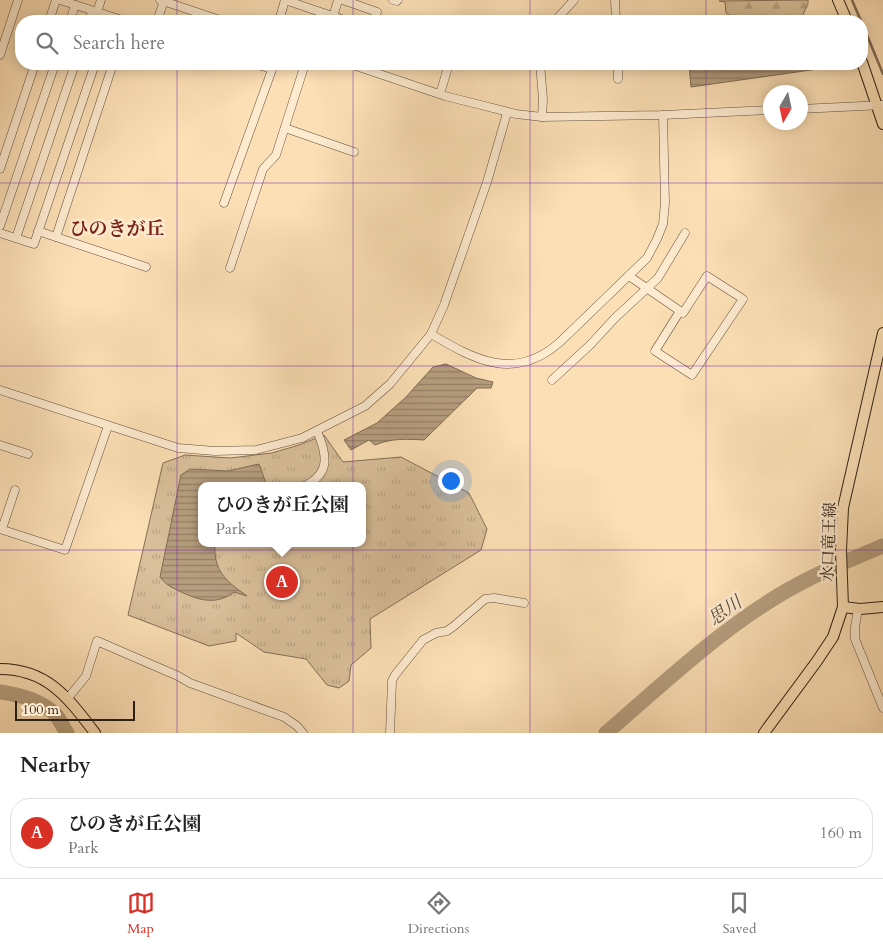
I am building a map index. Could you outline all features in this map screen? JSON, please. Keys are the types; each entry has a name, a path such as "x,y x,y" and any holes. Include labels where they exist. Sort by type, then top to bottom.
{"main road":[{"path":"838,0 844,15"},
{"path":"865,70 880,105 883,124"},
{"name":"水口竜王線","path":"764,733 833,637 843,607 841,554 842,522 846,494 883,333"},
{"path":"843,607 858,609 883,607"},
{"path":"0,669 28,672 47,681 68,698 95,733"}],"street":[{"path":"0,55 18,0"},
{"path":"52,15 58,0 102,15"},
{"path":"92,15 96,12 100,0"},
{"path":"281,15 285,0 327,15"},
{"path":"334,15 338,0"},
{"path":"343,0 377,12 376,15"},
{"path":"393,0 398,0"},
{"path":"560,15 574,0"},
{"path":"615,0 616,15"},
{"path":"158,15 162,1 203,15"},
{"path":"72,15 75,5"},
{"path":"0,169 33,70"},
{"path":"0,226 53,70"},
{"path":"16,238 73,70"},
{"path":"0,233 34,244 92,70"},
{"path":"56,237 111,70"},
{"path":"224,203 272,70"},
{"path":"230,268 263,169 276,155 303,70"},
{"path":"368,70 440,94 507,113 542,116 663,115 763,110"},
{"path":"440,94 447,70"},
{"path":"541,70 543,99 542,116"},
{"path":"618,70 618,79"},
{"path":"808,109 880,105"},
{"path":"0,390 178,448 215,451 256,450 302,438 365,406 390,384 430,334 450,288 487,182 507,113"},
{"path":"430,334 480,360 505,364 529,361 552,350 647,258 662,224 665,203 663,115"},
{"path":"285,128 354,152"},
{"path":"38,231 146,267"},
{"path":"552,380 658,278 685,233"},
{"path":"629,276 647,289 680,310 683,312 707,276 743,299 692,375 655,351 680,310"},
{"path":"15,490 1,529 65,550 108,426"},
{"path":"311,482 321,475 324,463 324,448 318,431"},
{"path":"0,445 28,454"},
{"path":"390,733 392,681 423,640 454,626 485,599 494,598 524,604"},
{"path":"858,609 855,639 883,708"},
{"path":"68,698 86,676 97,641 190,683 284,717 303,733"}],"green space":[{"path":"808,0 808,4 803,15 730,15 726,13 725,2 719,1"},
{"path":"324,435 343,462 401,457 469,493 487,529 481,550 370,619 371,648 351,665 349,681 339,688 327,685 306,659 264,652 236,633 236,641 209,646 128,615 163,463 185,455 230,458 272,453"}],"shaded area":[{"path":"690,70 811,70 691,87"},
{"path":"446,364 476,378 493,382 491,388 477,388 424,440 393,440 375,445 369,440 351,450 344,440 377,423 406,397 433,367"},
{"path":"259,464 266,482 198,482 198,547 215,547 216,561 222,574 247,596 234,592 220,599 200,599 174,588 160,577 181,475 190,469 228,471"}],"waterway":[{"path":"852,0 858,15"},
{"path":"868,38 883,74"},
{"name":"思川","path":"606,733 709,644 753,612 802,582 883,546"},
{"name":"思川","path":"0,692 23,697 44,706 56,715 67,733"}],"place":[{"name":"ひのきが丘公園","path":"282,582"}],"district":[{"name":"ひのきが丘","path":"117,229"}]}
